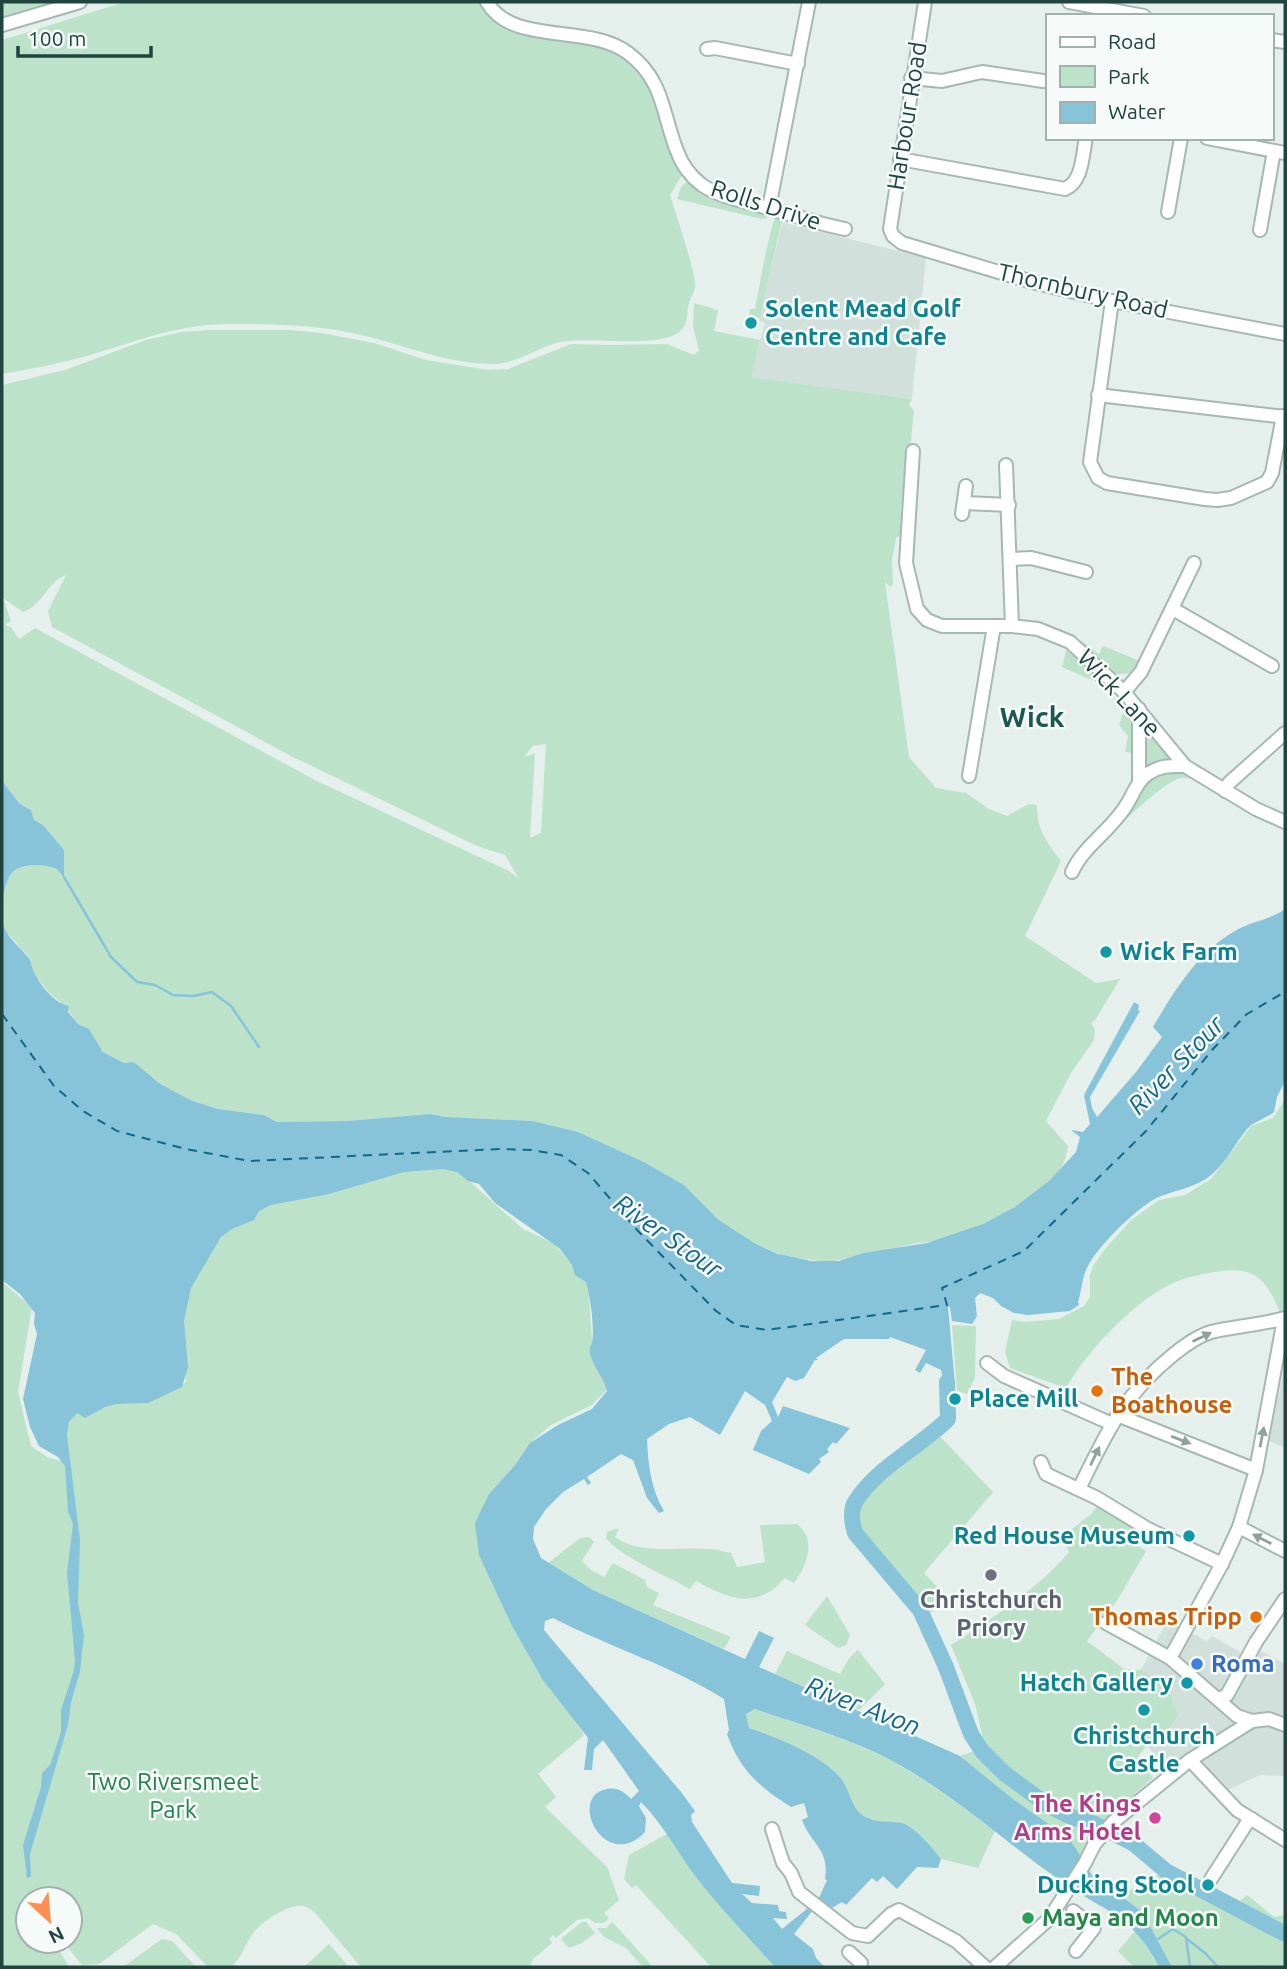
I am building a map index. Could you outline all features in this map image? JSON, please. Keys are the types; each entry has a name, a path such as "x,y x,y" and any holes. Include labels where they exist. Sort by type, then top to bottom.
{"street":[{"path":"2,26 80,2"},
{"name":"Rolls Drive","path":"487,2 491,10 517,26 605,40 628,53 647,71 658,89 676,150 689,174 715,192 845,229"},
{"path":"769,208 809,2"},
{"name":"Harbour Road","path":"890,229 911,78 925,2"},
{"path":"1069,2 1133,14"},
{"path":"707,49 715,48 798,64"},
{"path":"911,78 942,81 982,72 1043,81"},
{"path":"900,159 1065,189 1077,180 1086,140"},
{"path":"1168,212 1181,140"},
{"path":"1217,140 1280,152 1260,230"},
{"name":"Thornbury Road","path":"890,229 893,236 902,243 1032,282 1112,301 1285,334"},
{"path":"1098,395 1284,416 1272,473 1267,482 1231,498 1203,505 1107,483 1098,478 1090,462 1098,395 1112,301"},
{"name":"Wick Lane","path":"913,451 906,563 917,609 927,620 933,624 1038,629 1070,642 1124,692 1185,766 1225,791 1285,822"},
{"path":"1006,465 1012,626"},
{"path":"966,486 964,508 1009,505"},
{"path":"1011,559 1031,558 1086,572"},
{"path":"1124,692 1141,672 1194,563"},
{"path":"1173,609 1272,666"},
{"path":"969,776 993,626"},
{"path":"1072,872 1078,859 1126,807 1139,782 1139,709"},
{"path":"1225,791 1229,783 1285,733"},
{"name":"Wick Lane","path":"1139,782 1159,768 1185,766"},
{"path":"1079,1489 1126,1400 1150,1374 1183,1347 1209,1332 1285,1318 1256,1470 1239,1527 1222,1564 1170,1658"},
{"path":"988,1363 1004,1376 1114,1420 1256,1470"},
{"path":"1044,1468 1148,1529 1222,1564"},
{"path":"1239,1527 1285,1551"},
{"path":"1223,1697 1285,1599"},
{"path":"1107,1623 1170,1658 1223,1697 1237,1716 1252,1721 1269,1719 1285,1725"},
{"path":"995,1967 1067,1907 1068,1890 1097,1839 1116,1820 1190,1760 1252,1721"},
{"path":"1190,1760 1237,1810 1253,1815 1285,1840"},
{"path":"1210,1879 1253,1815"},
{"path":"772,1829 783,1863 791,1873 798,1890 852,1933 868,1936 899,1910 957,1941 985,1967"},
{"path":"1067,1907 1094,1928 1076,1951"},
{"path":"849,1952 862,1963"}],"shaded area":[{"path":"782,222 926,258 912,399 750,377 765,323 759,321"},
{"path":"1285,1364 1285,1448 1269,1441"},
{"path":"1167,1621 1207,1641 1212,1636 1249,1657 1254,1647 1285,1664 1285,1776 1260,1775 1225,1791 1191,1755 1169,1772 1147,1745 1159,1741 1179,1716 1170,1693 1141,1670"}],"green space":[{"path":"2,2 57,2 2,19"},
{"path":"125,2 480,2 494,19 603,46 625,58 642,74 653,94 667,144 682,175 670,195 695,281 684,326 671,336 642,341 560,342 512,361 495,364 444,358 378,339 330,329 215,324 178,329 79,358 2,374 2,40"},
{"path":"689,180 773,213 762,219 677,199 681,187"},
{"path":"778,214 782,219 760,318 749,316 750,309 755,309 766,251"},
{"path":"694,303 718,310 714,331 760,340 751,377 912,399 909,405 914,410 906,490 901,506 902,534 896,538 892,560 893,584 890,587 885,582 909,757 936,788 966,793 989,809 1007,816 1029,804 1037,805 1043,835 1061,861 1025,936 1096,983 1120,979 1091,1023 1095,1030 1094,1040 1071,1073 1046,1121 1068,1146 1064,1162 1055,1176 1040,1190 999,1216 934,1241 829,1262 787,1257 756,1244 719,1220 684,1185 642,1161 578,1132 533,1121 430,1114 346,1121 277,1122 264,1115 218,1109 190,1100 159,1083 134,1062 124,1063 103,1052 89,1029 78,1024 64,1005 49,993 34,974 30,958 3,928 3,899 12,873 23,867 42,865 56,869 64,876 64,850 43,825 34,820 31,810 20,804 2,781 2,385 65,370 146,340 182,332 291,330 321,333 374,343 426,360 489,370 508,369 571,344 667,344 694,355 699,350 693,326","holes":["66,575 48,611 52,627 291,756 477,846 505,855 519,879 509,871 315,780 35,628 19,639 11,627 5,625 11,621 3,598 23,612 36,604 54,583","546,744 541,833 530,838 535,753 524,757 533,746"]},
{"path":"1082,641 1099,654 1103,646 1140,661 1130,673 1120,674 1117,679 1079,644"},
{"path":"1067,647 1116,694 1103,685 1062,667"},
{"path":"1127,703 1133,712 1137,753 1125,752 1128,736 1119,725"},
{"path":"1146,728 1176,761 1144,774 1144,729"},
{"path":"1179,769 1197,781 1181,778 1173,781 1138,808 1098,846 1152,775"},
{"path":"1285,1099 1285,1309 1280,1312 1268,1288 1254,1275 1235,1270 1197,1275 1162,1289 1130,1312 1100,1342 1066,1388 1010,1368 1005,1352 1012,1320 1026,1322 1059,1319 1084,1306 1090,1297 1090,1275 1093,1266 1131,1220 1159,1200 1185,1195 1211,1179 1251,1126 1273,1118"},
{"name":"Two Riversmeet Park","path":"430,1166 458,1171 523,1229 553,1243 588,1283 592,1340 614,1382 592,1405 551,1425 530,1443 489,1494 571,1715 584,1735 538,1774 556,1797 545,1807 607,1867 619,1900 604,1913 609,1918 604,1923 595,1923 588,1918 577,1920 556,1938 553,1935 549,1939 552,1943 533,1959 530,1967 361,1967 315,1914 303,1906 283,1911 261,1925 231,1967 208,1967 176,1934 153,1924 99,1964 82,1965 74,1955 84,1955 84,1885 14,1885 14,1955 62,1955 69,1967 2,1967 2,1282 32,1307 18,1392 31,1446 47,1457 65,1462 65,1436 73,1412 107,1402 150,1401 186,1382 182,1323 190,1284 211,1239 259,1207"},
{"path":"952,1325 976,1326 975,1378 967,1394 957,1391"},
{"path":"931,1427 993,1492 924,1573 945,1595 931,1613 864,1535 855,1512 883,1476"},
{"path":"1099,1504 1145,1534 1138,1546 1146,1551 1118,1599 1087,1641 1124,1669 1141,1670 1155,1679 1170,1693 1179,1716 1159,1741 1147,1745 1137,1758 1153,1778 1103,1826 1082,1861 1053,1827 960,1756 985,1747 975,1704 951,1645 1043,1579 1069,1552 1062,1537 1090,1515"},
{"path":"797,1524 807,1537 808,1545 806,1561 799,1576 794,1583 785,1578 770,1592 749,1599 730,1596 696,1581 690,1589 633,1559 606,1538 607,1532 619,1528 615,1537 625,1543 648,1548 697,1548 731,1553 737,1567 765,1562 760,1525"},
{"path":"589,1537 594,1542 582,1561 591,1570 604,1577 613,1563 645,1580 647,1587 659,1593 653,1605 731,1637 724,1649 593,1590 548,1563 580,1538"},
{"path":"827,1596 850,1635 846,1645 838,1648 805,1625"},
{"path":"858,1650 885,1684 859,1710 775,1674 787,1651 840,1674 850,1657"},
{"path":"755,1709 867,1749 901,1766 949,1797 995,1831 978,1868 941,1859 923,1838 907,1825 876,1820 861,1814 843,1781 825,1764 787,1743 749,1728 746,1713"},
{"path":"667,1834 704,1886 775,1967 711,1967 636,1885 632,1888 624,1879 629,1855"},
{"path":"1166,1871 1236,1904 1247,1895 1274,1917 1285,1915 1285,1967 1172,1967 1143,1913 1121,1895"},
{"path":"582,1922 586,1922 595,1933 582,1943 569,1948 561,1939"},
{"path":"612,1922 653,1967 643,1967 626,1948 604,1937 597,1928 606,1928"},
{"path":"1136,1930 1159,1967 1134,1967 1118,1951"},
{"path":"162,1939 172,1941 196,1967 123,1967"},
{"path":"329,1944 349,1967 304,1967"}],"water":[{"path":"2,781 20,804 31,810 34,820 43,825 64,850 64,877 56,869 45,866 32,865 15,870 9,877 2,907"},
{"name":"River Stour","path":"1285,909 1285,1081 1277,1097 1274,1112 1247,1129 1213,1174 1195,1185 1152,1200 1120,1226 1088,1266 1079,1305 1070,1311 1028,1315 1014,1313 993,1298 980,1293 975,1298 977,1316 972,1324 952,1321 948,1307 955,1385 954,1396 951,1395 948,1384 949,1403 945,1403 941,1370 926,1363 920,1373 915,1370 926,1350 890,1337 844,1339 816,1358 818,1360 815,1360 804,1378 795,1381 787,1377 772,1402 778,1417 783,1406 850,1428 836,1444 833,1442 827,1449 829,1452 819,1459 821,1462 809,1474 753,1450 761,1431 772,1421 765,1405 745,1391 720,1435 690,1417 669,1424 647,1439 651,1476 664,1511 659,1513 647,1498 633,1460 621,1454 587,1477 591,1483 588,1485 584,1479 563,1492 546,1509 534,1527 533,1539 541,1558 593,1590 745,1659 759,1631 774,1638 759,1667 960,1756 1013,1799 1053,1827 1064,1830 1094,1878 1143,1913 1172,1967 1159,1967 1138,1935 1127,1924 1058,1879 923,1779 868,1749 755,1709 746,1714 749,1728 787,1743 825,1764 843,1781 861,1814 876,1820 902,1823 912,1828 941,1859 938,1868 917,1867 897,1889 883,1876 877,1882 872,1878 846,1905 842,1902 830,1909 813,1910 794,1934 813,1949 816,1958 825,1967 775,1967 705,1889 641,1802 639,1806 646,1818 645,1832 630,1842 616,1844 605,1839 590,1817 590,1805 595,1795 607,1789 614,1789 631,1799 639,1791 603,1740 594,1749 592,1770 584,1770 588,1738 543,1680 512,1626 479,1555 475,1523 489,1494 530,1443 558,1425 592,1409 607,1391 591,1357 593,1329 588,1288 586,1282 575,1275 572,1265 559,1248 495,1203 479,1184 468,1181 457,1172 443,1169 404,1172 329,1194 271,1205 259,1211 254,1220 232,1229 221,1237 191,1288 184,1321 188,1367 182,1387 148,1403 116,1404 85,1418 77,1413 69,1422 67,1435 80,1540 78,1603 84,1635 80,1672 71,1702 68,1725 30,1854 31,1877 27,1878 23,1845 41,1787 42,1773 50,1765 61,1732 61,1710 74,1670 67,1573 73,1524 68,1512 65,1466 58,1457 39,1446 30,1427 23,1399 37,1334 35,1313 20,1294 2,1280 2,921 9,936 29,959 44,988 58,1002 69,1006 68,1012 78,1024 89,1029 103,1052 124,1063 134,1062 159,1083 190,1100 218,1109 264,1115 277,1122 346,1121 430,1114 533,1121 578,1132 642,1161 684,1185 719,1220 756,1244 778,1254 811,1261 839,1261 863,1253 927,1243 983,1224 1015,1207 1049,1181 1076,1152 1080,1137 1071,1130 1083,1132 1090,1124 1084,1095 1134,1002 1139,1005 1140,1011 1090,1097 1097,1117 1162,1037 1153,1027 1178,986 1198,961 1235,931","holes":["553,1618 682,1676 724,1699 729,1730 727,1734 745,1768 760,1785 791,1807 804,1803 808,1817 802,1820 825,1860 827,1880 818,1900 782,1929 773,1918 787,1919 786,1912 779,1911 778,1905 752,1903 742,1894 759,1896 760,1886 732,1883 692,1822 691,1815 695,1811 681,1792 544,1630 545,1621"]}],"waterway":[{"path":"64,877 111,957 137,982 155,985 173,995 193,996 212,992 231,1006 259,1047"},
{"path":"947,1382 948,1419 875,1478 855,1502 852,1517 855,1533 920,1610 946,1667 971,1734 982,1751 1005,1774 1049,1806 1095,1824 1134,1844 1166,1871 1285,1934"},
{"path":"1158,1939 1173,1929 1186,1937 1190,1967"},
{"path":"1187,1939 1218,1967"},
{"path":"1257,1967 1265,1967"}],"ferry route":[{"path":"2,1014 54,1086 83,1111 117,1131 186,1149 249,1161 499,1149 561,1155 588,1173 638,1231 716,1311 736,1325 767,1330 947,1305 942,1288 1024,1251 1146,1131 1213,1049 1247,1014 1285,992"}],"place":[{"name":"Solent Mead Golf Centre and Cafe","path":"751,323"},
{"name":"Wick Farm","path":"1106,952"},
{"name":"The Boathouse","path":"1097,1391"},
{"name":"Place Mill","path":"955,1399"},
{"name":"Red House Museum","path":"1189,1536"},
{"name":"Christchurch Priory","path":"991,1575"},
{"name":"Thomas Tripp","path":"1256,1617"},
{"name":"Roma","path":"1197,1664"},
{"name":"Hatch Gallery","path":"1187,1683"},
{"name":"Christchurch Castle","path":"1144,1710"},
{"name":"The Kings Arms Hotel","path":"1155,1818"},
{"name":"Ducking Stool","path":"1208,1885"},
{"name":"Maya and Moon","path":"1028,1918"}],"district":[{"name":"Wick","path":"1032,717"}],"water label":[{"name":"River Avon","path":"863,1706"}]}
